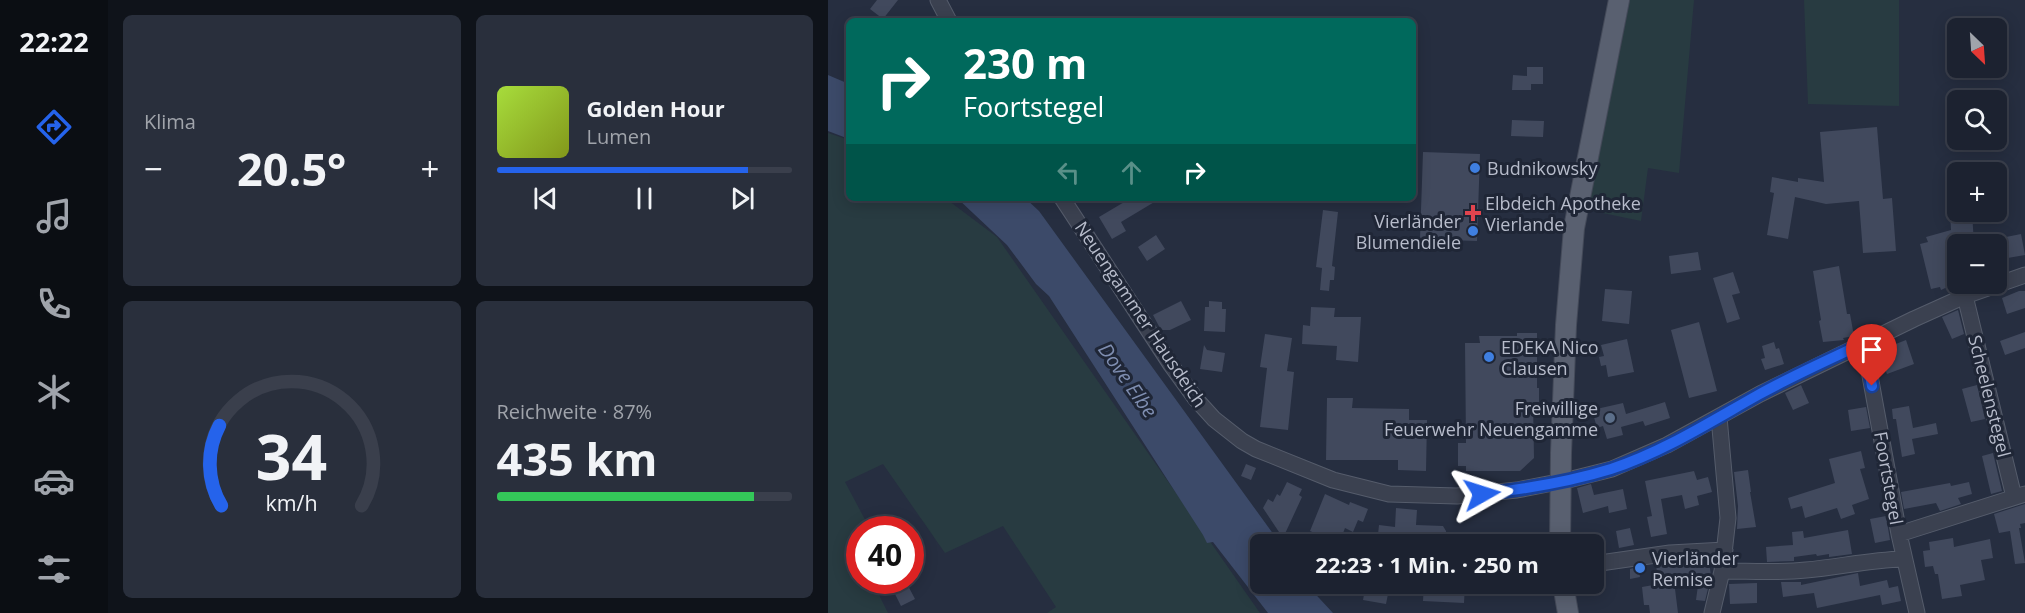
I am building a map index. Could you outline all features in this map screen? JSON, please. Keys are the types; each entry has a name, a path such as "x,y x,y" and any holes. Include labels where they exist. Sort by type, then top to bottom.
{"main road":[{"path":"1560,534 1566,325 1574,228 1619,0"},
{"path":"1565,594 1568,613"}],"street":[{"path":"938,0 947,18"},
{"name":"Neuengammer Hausdeich","path":"1064,201 1171,365 1214,419 1256,449 1333,480 1389,494 1464,496 1518,490 1612,469 1644,456 1779,384 1864,343 1965,296 2025,274"},
{"name":"Scheelenstegel","path":"1965,296 2019,496"},
{"name":"Foortstegel","path":"1864,343 1903,559 1917,613"},
{"path":"1712,613 1722,571 1728,518 1719,417"},
{"path":"1899,534 2019,496"},
{"path":"1604,562 1670,553 1725,550"},
{"path":"1722,571 1807,570 1870,560 1903,559"}],"shaded area":[{"path":"1630,0 1694,0 1679,173 1648,168 1641,221 1588,210"},
{"path":"1804,0 1899,0 1899,106 1808,104"},
{"path":"828,133 846,139 846,201 949,201 997,237 1260,613 1047,613 1056,607 1003,526 945,553 924,523 924,516 919,516 883,464 845,482 863,516 846,516 846,594 878,594 888,613 828,613"}],"water":[{"path":"828,75 846,83 846,138 828,131"},
{"name":"Dove Elbe","path":"960,201 1028,201 1039,211 1273,534 1250,534 1250,590 1213,542 1207,543 1049,296 1036,284 1007,245"},
{"path":"1253,594 1315,594 1333,613 1268,613"}],"building":[{"path":"877,0 898,0 884,18 870,9"},
{"path":"1527,67 1543,67 1543,84 1531,84 1531,90 1512,90 1513,75 1527,76"},
{"path":"1512,120 1544,121 1543,137 1511,136"},
{"path":"1877,127 1883,199 1892,198 1896,251 1863,253 1859,201 1826,204 1795,197 1788,239 1767,235 1774,193 1770,192 1772,177 1798,182 1798,178 1824,182 1820,132"},
{"path":"1423,152 1480,154 1477,241 1420,239"},
{"path":"1126,201 1156,201 1121,222 1126,231 1112,239 1099,217"},
{"path":"1323,210 1338,212 1332,266 1335,267 1334,280 1330,280 1329,291 1320,290 1322,268 1316,267"},
{"path":"1951,222 1973,222 1973,234 1947,234 1947,287 1941,290 1940,287 1931,289 1920,244 1928,242 1926,237 1951,230"},
{"path":"2021,234 2025,255 2007,258 2007,237"},
{"path":"1156,235 1165,249 1147,261 1138,247"},
{"path":"1698,252 1701,270 1671,274 1669,256"},
{"path":"1839,266 1847,314 1850,314 1854,336 1843,338 1844,340 1823,342 1813,271"},
{"path":"1733,272 1740,293 1732,295 1740,319 1727,323 1713,278"},
{"path":"1605,289 1632,291 1629,324 1602,321"},
{"path":"2025,291 2025,308 2007,314 2002,298"},
{"path":"1181,301 1191,320 1170,330 1161,330 1153,315"},
{"path":"1209,301 1222,302 1222,309 1226,309 1225,332 1204,331 1205,307 1209,307"},
{"path":"1311,307 1335,308 1334,317 1361,317 1358,362 1336,360 1337,346 1302,344 1303,325 1310,326"},
{"path":"1958,310 1964,334 1952,339 1942,317"},
{"path":"1699,322 1717,391 1689,398 1671,330"},
{"path":"2025,332 2025,348 2005,355 2000,341"},
{"path":"1517,333 1537,333 1539,402 1533,402 1534,458 1520,471 1466,471 1466,466 1458,466 1458,443 1466,443 1465,343 1480,343 1479,336 1517,336"},
{"path":"1265,334 1292,338 1287,371 1294,372 1288,430 1260,427 1267,368 1260,367"},
{"path":"1627,339 1634,372 1608,377 1606,365 1601,366 1599,357 1604,356 1601,345"},
{"path":"1906,340 1914,364 1887,374 1878,351"},
{"path":"1774,342 1776,349 1779,348 1784,364 1765,370 1761,359 1765,358 1762,346"},
{"path":"1204,345 1207,350 1225,353 1222,372 1200,369"},
{"path":"1801,385 1809,403 1793,410 1785,393"},
{"path":"1977,385 1985,419 1971,422 1962,389"},
{"path":"1327,398 1353,398 1352,408 1409,409 1409,420 1427,420 1426,471 1398,470 1398,460 1326,460"},
{"path":"1665,402 1670,418 1645,426 1643,421 1621,427 1623,435 1607,439 1603,426 1597,428 1592,410 1623,403 1626,414"},
{"path":"1909,406 1913,428 1936,423 1938,434 1912,439 1915,454 1902,457 1896,419 1893,419 1892,409"},
{"path":"1866,407 1870,428 1851,431 1848,410"},
{"path":"1861,451 1865,468 1860,469 1869,499 1852,505 1855,514 1841,519 1837,508 1805,518 1802,506 1791,509 1788,498 1835,483 1829,459"},
{"path":"1993,453 2002,491 1991,494 1982,456"},
{"path":"1246,464 1256,468 1251,480 1241,476"},
{"path":"1748,470 1756,527 1737,529 1738,506 1734,472"},
{"path":"1694,471 1697,480 1708,477 1712,492 1697,496 1699,505 1685,509 1682,495 1661,499 1667,534 1651,537 1647,517 1652,516 1645,481"},
{"path":"1287,482 1302,489 1299,495 1302,497 1285,534 1280,534 1263,508 1268,499 1273,502 1277,494 1280,496"},
{"path":"1969,482 1972,494 1958,498 1961,504 1940,511 1936,503 1904,509 1901,492"},
{"path":"1591,484 1594,495 1623,489 1627,509 1609,513 1608,506 1583,513 1577,488"},
{"path":"1325,494 1349,505 1350,502 1368,509 1363,522 1358,520 1353,532 1345,528 1343,534 1317,534 1310,531"},
{"path":"2025,504 2025,523 2020,524 2021,528 2019,528 2025,563 2015,564 2010,531 1999,533 1994,514"},
{"path":"1396,508 1417,510 1416,525 1443,526 1446,534 1378,534 1379,525 1395,527"},
{"path":"1886,516 1890,540 1875,543 1870,519"},
{"path":"1630,528 1634,545 1619,548 1616,531"},
{"path":"1848,530 1852,554 1829,557 1829,554 1817,556 1816,554 1794,557 1794,561 1767,562 1766,547 1793,545 1792,532 1803,531 1804,538"},
{"path":"1953,538 1954,547 1990,539 1993,558 1981,560 1985,580 1960,585 1962,596 1942,599 1938,574 1935,574 1933,566 1925,567 1923,551 1930,550 1929,542"},
{"path":"1709,561 1711,576 1705,601 1696,600 1699,578 1674,581 1678,613 1650,613 1649,605 1644,605 1642,587 1659,584 1656,565"},
{"path":"1638,567 1640,577 1630,579 1630,569"},
{"path":"1858,573 1860,586 1887,580 1889,588 1898,586 1901,601 1882,605 1880,595 1817,608 1814,593 1783,597 1781,582 1801,582 1801,585"},
{"path":"1757,583 1757,603 1730,604 1729,584"},
{"path":"895,594 912,594 915,599 901,606"},
{"path":"1364,594 1388,594 1386,604 1363,600"},
{"path":"1423,594 1464,594 1464,603 1423,601"}],"place":[{"name":"Budnikowsky","path":"1475,168"},
{"name":"Elbdeich Apotheke Vierlande","path":"1473,213"},
{"name":"Vierländer Blumendiele","path":"1473,231"},
{"name":"EDEKA Nico Clausen","path":"1489,357"},
{"name":"Freiwillige Feuerwehr Neuengamme","path":"1610,418"},
{"name":"Vierländer Remise","path":"1640,568"}],"route":[{"path":"1482,494 1548,485 1612,469 1667,446 1760,394 1864,343 1872,386"}]}
